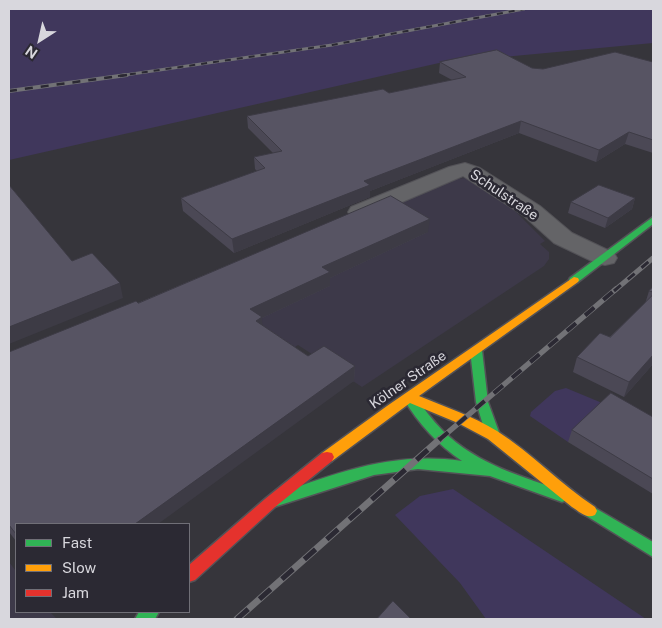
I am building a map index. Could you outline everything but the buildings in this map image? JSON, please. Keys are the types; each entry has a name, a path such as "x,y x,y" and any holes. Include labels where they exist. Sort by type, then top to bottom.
{"main road":[{"name":"Kölner Straße","path":"190,574 270,502 356,435 605,258 653,220"},
{"path":"476,350 482,402 493,435"},
{"path":"409,397 493,435 537,468 570,499 653,550"},
{"path":"409,397 429,426 441,438 468,459 489,472"},
{"path":"270,502 364,472 398,465 452,466 489,472 570,499"}],"street":[{"name":"Schulstraße","path":"338,220 456,170 465,169 473,172 532,211 563,238 605,258"}],"shaded area":[{"path":"9,9 653,9 653,43 439,63 9,160"},
{"path":"465,178 473,180 515,211 545,241 540,244 549,252 549,259 544,266 362,387 298,345 123,464 9,357 456,179"},
{"path":"566,388 607,405 568,442 530,416 531,412 555,391"},
{"path":"453,489 646,619 486,619 460,583 395,515 420,496"},
{"path":"9,562 15,570 15,613 51,613 57,619 9,619"}],"railway":[{"path":"118,76 332,45 524,9"},
{"path":"9,91 127,75"},
{"path":"614,291 653,258"},
{"path":"439,440 616,289"},
{"path":"237,619 440,439"}],"traffic: fast":[{"path":"574,280 653,220"},
{"path":"476,350 482,402 493,435"},
{"path":"409,398 439,435 470,460 499,474 562,496"},
{"path":"274,501 357,474 391,466 408,464 448,465 489,471"},
{"path":"590,511 653,550"},
{"path":"143,619 150,613"}],"traffic: slow":[{"path":"327,457 574,280"},
{"path":"409,397 462,419 493,435 565,494 590,511"}],"traffic: jam":[{"path":"190,574 270,503 327,457"}]}
